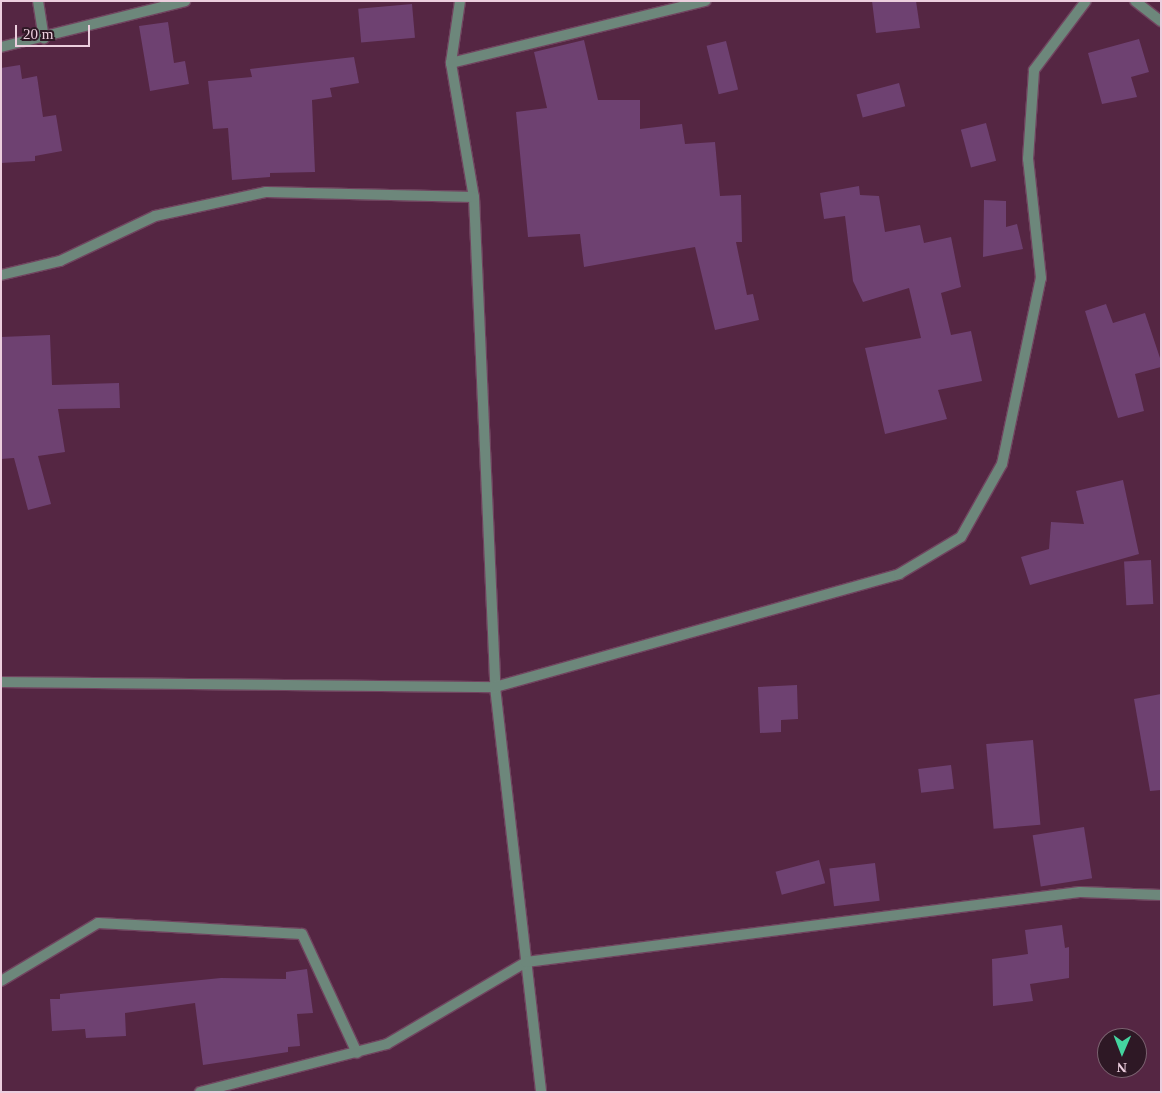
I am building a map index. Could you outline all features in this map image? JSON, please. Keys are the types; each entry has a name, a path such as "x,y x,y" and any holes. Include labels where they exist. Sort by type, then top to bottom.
{"street":[{"path":"38,1 44,39"},
{"path":"1,47 44,39 185,1"},
{"path":"460,1 451,63 474,196 494,687 541,1092"},
{"path":"451,63 706,1"},
{"path":"1,682 494,687 899,574 961,538 1002,464 1041,278 1028,159 1034,70 1086,1"},
{"path":"1135,1 1161,21"},
{"path":"1,275 60,261 155,216 266,192 474,196"},
{"path":"200,1092 387,1044 526,962 1080,892 1161,895"},
{"path":"1,980 98,923 302,934 357,1053"}],"building":[{"path":"872,1 916,1 920,28 876,33"},
{"path":"412,4 415,38 361,43 358,9"},
{"path":"168,22 174,63 185,61 189,84 150,91 139,26"},
{"path":"1139,39 1149,72 1131,77 1137,97 1102,104 1088,53"},
{"path":"584,40 598,100 640,100 640,129 682,124 685,144 715,142 720,196 741,195 742,242 736,242 747,295 753,294 759,320 715,330 695,247 584,267 580,234 528,237 516,112 547,108 534,52"},
{"path":"726,41 738,90 719,94 707,46"},
{"path":"354,57 359,83 330,88 332,97 312,100 315,172 270,173 270,177 232,180 228,128 213,129 208,81 252,77 250,69"},
{"path":"20,65 22,79 37,76 43,117 56,115 62,151 35,156 35,161 1,163 1,68"},
{"path":"899,83 905,106 863,118 856,94"},
{"path":"986,123 996,161 971,167 961,130"},
{"path":"859,186 860,195 879,196 885,232 920,225 924,243 951,237 961,287 941,293 951,335 971,331 982,381 938,390 947,419 885,434 865,348 921,338 909,288 863,302 853,281 845,216 824,219 820,193"},
{"path":"984,200 1006,201 1006,227 1017,224 1023,249 983,257"},
{"path":"1106,304 1113,323 1145,313 1161,361 1161,367 1135,374 1144,411 1118,418 1085,311"},
{"path":"50,335 52,385 119,383 120,408 58,409 65,452 38,456 51,504 28,510 14,458 1,459 1,337"},
{"path":"1123,480 1139,554 1030,585 1021,557 1049,549 1051,522 1084,524 1076,491"},
{"path":"1151,560 1153,604 1126,605 1124,561"},
{"path":"797,685 798,719 781,720 781,732 760,733 758,687"},
{"path":"1161,694 1161,790 1150,791 1134,699"},
{"path":"1033,740 1040,825 994,829 986,744"},
{"path":"951,765 954,789 921,793 918,769"},
{"path":"1084,827 1092,878 1041,886 1033,835"},
{"path":"819,860 825,883 782,895 776,872"},
{"path":"875,863 880,901 834,906 829,869"},
{"path":"1062,925 1065,948 1069,947 1069,978 1030,984 1033,1001 993,1006 992,959 1028,954 1025,930"},
{"path":"307,969 313,1013 297,1014 300,1046 288,1047 288,1052 203,1065 195,1003 125,1013 126,1036 86,1038 85,1029 52,1031 50,999 60,999 60,994 221,978 286,979 286,972"}]}
